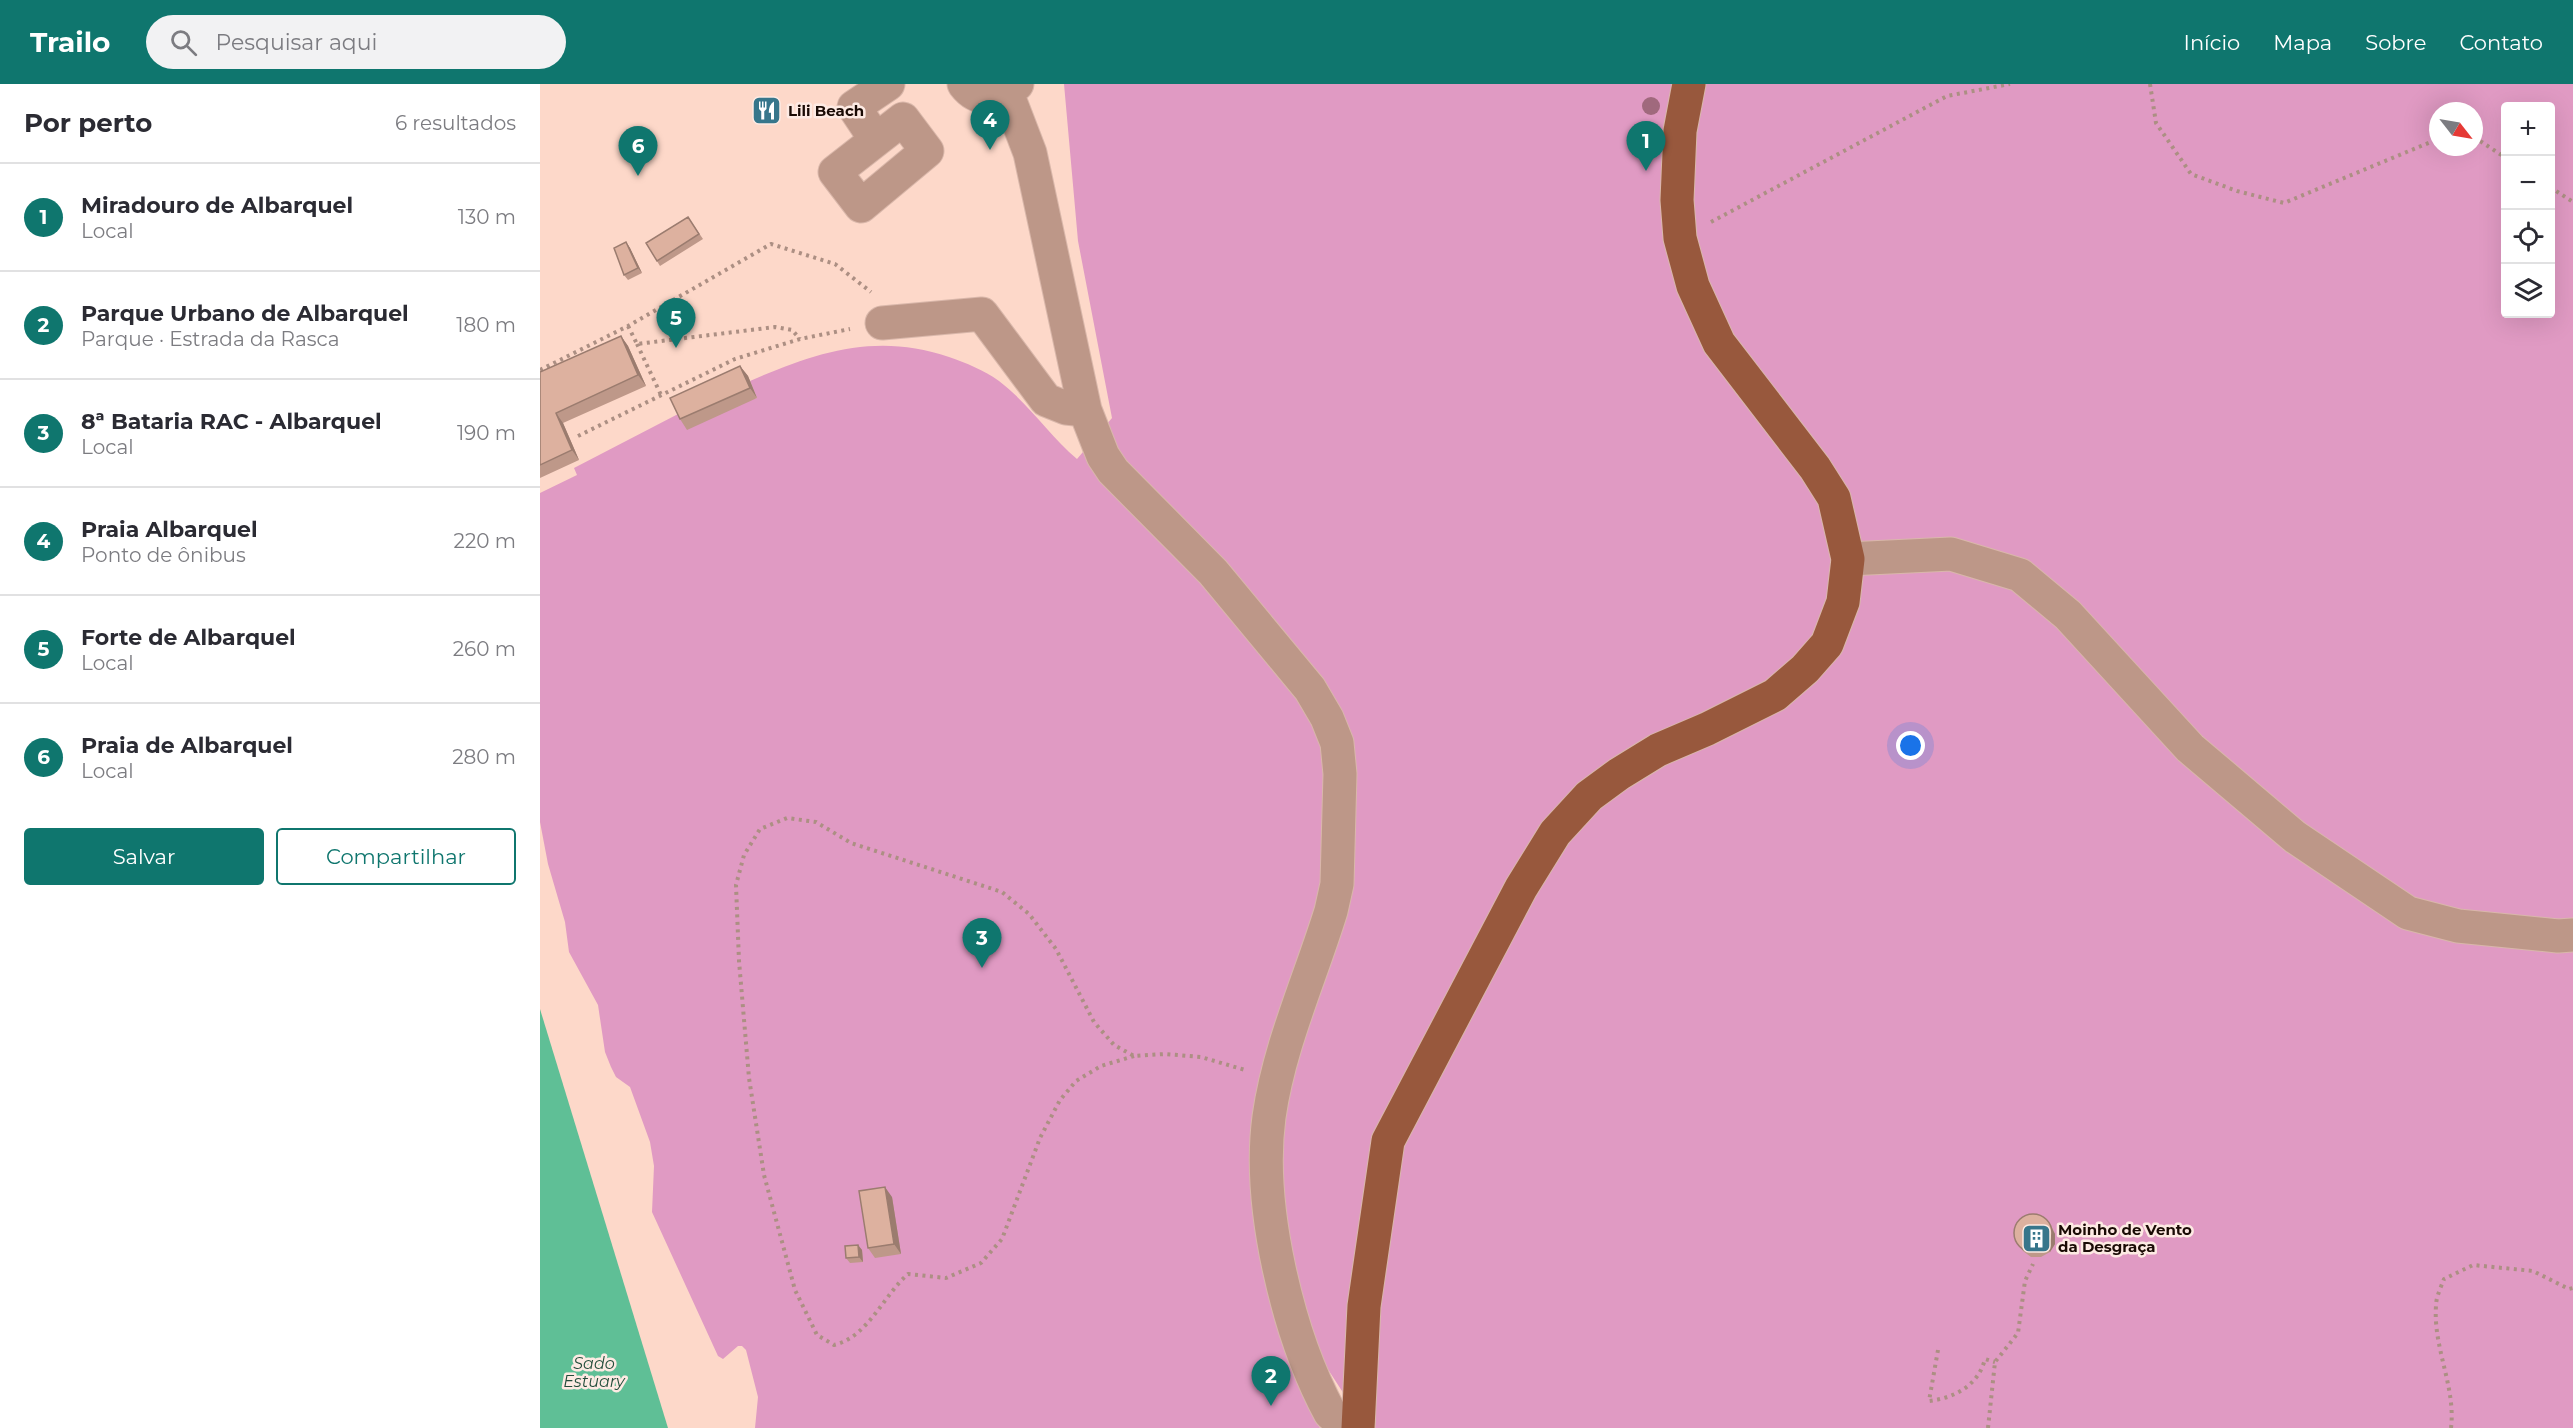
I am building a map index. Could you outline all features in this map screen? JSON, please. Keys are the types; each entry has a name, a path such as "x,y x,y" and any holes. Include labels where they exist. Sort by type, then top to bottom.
{"main road":[{"path":"1358,1424 1364,1306 1388,1141 1521,888 1555,833 1589,796 1658,750 1775,695 1805,669 1827,644 1843,602 1848,559 1834,498 1815,468 1719,343 1694,286 1680,238 1677,163 1689,84"}],"street":[{"path":"876,140 854,107 888,84"},
{"path":"964,84 976,94 986,97 1012,89 1030,153 1085,410 1103,456 1113,471 1213,572 1310,689 1327,718 1337,744 1340,774 1337,884 1331,911 1276,1083 1269,1118 1269,1199 1280,1265 1307,1367 1330,1413 1337,1419 1358,1424"},
{"path":"877,324 982,314 1046,400 1065,408 1085,410"},
{"path":"1848,559 1951,554 2020,575 2068,615 2190,747 2295,837 2408,913 2458,926 2558,936 2573,935"}],"path":[{"path":"1680,238 1947,96 2010,84"},
{"path":"2150,84 2156,123 2191,174 2237,191 2284,203 2429,143"},
{"path":"2483,143 2502,156"},
{"path":"2555,190 2573,202"},
{"path":"540,370 628,326 771,244 835,264 874,295 877,324 800,339 735,359 578,436"},
{"path":"628,326 661,395"},
{"path":"637,344 775,327 792,330 800,339"},
{"path":"1134,1056 1114,1045 1094,1022 1056,949 1029,914 1002,892 851,843 816,822 787,818 760,829 744,855 736,885 739,961 749,1078 764,1175 795,1290 817,1335 834,1345 849,1341 872,1317 892,1289 908,1274 945,1278 981,1263 1002,1239 1040,1138 1060,1100 1076,1081 1101,1066 1134,1056 1165,1054 1201,1057 1232,1065 1276,1083"},
{"path":"1988,1428 1995,1362 2018,1333 2025,1281 2033,1264"},
{"path":"2451,1428 2454,1408 2440,1351 2436,1305 2444,1279 2473,1265 2533,1271 2569,1289 2573,1288"},
{"path":"1938,1350 1929,1401 1946,1399 1962,1392 1975,1380 1984,1359 1995,1362"}],"shaded area":[{"path":"1064,84 2573,84 2573,1428 1366,1428 1329,1371 1299,1384 1320,1428 755,1428 758,1397 746,1350 738,1346 723,1359 718,1356 652,1212 654,1166 650,1142 630,1087 616,1077 605,1052 598,1005 569,952 565,922 548,864 540,822 540,493 577,475 574,468 680,413 757,398 750,381 823,354 847,349 897,346 922,350 975,367 1010,390 1077,459 1112,418 1078,241"}],"water":[{"name":"Sado Estuary","path":"540,1009 668,1428 540,1428"}],"building":[{"path":"688,217 699,234 657,261 646,243"},
{"path":"626,242 638,268 624,275 614,248"},
{"path":"621,336 638,375 556,413 572,450 540,465 540,372"},
{"path":"740,366 750,388 680,419 670,398"},
{"path":"885,1187 894,1244 868,1248 859,1191"},
{"name":"Moinho de Vento da Desgraça","path":"2033,1214 2046,1220 2052,1233 2046,1246 2033,1252 2020,1246 2014,1233 2020,1220"},
{"path":"858,1245 859,1257 846,1258 845,1246"}],"place":[{"name":"Lili Beach","path":"767,110"},
{"name":"Praia Albarquel","path":"990,150"},
{"name":"Miradouro de Albarquel","path":"1646,171"},
{"name":"Praia de Albarquel","path":"638,176"},
{"name":"Forte de Albarquel","path":"676,348"},
{"name":"8ª Bataria RAC - Albarquel","path":"982,968"},
{"name":"Moinho de Vento da Desgraça","path":"2037,1238"},
{"name":"Parque Urbano de Albarquel","path":"1271,1406"}]}
